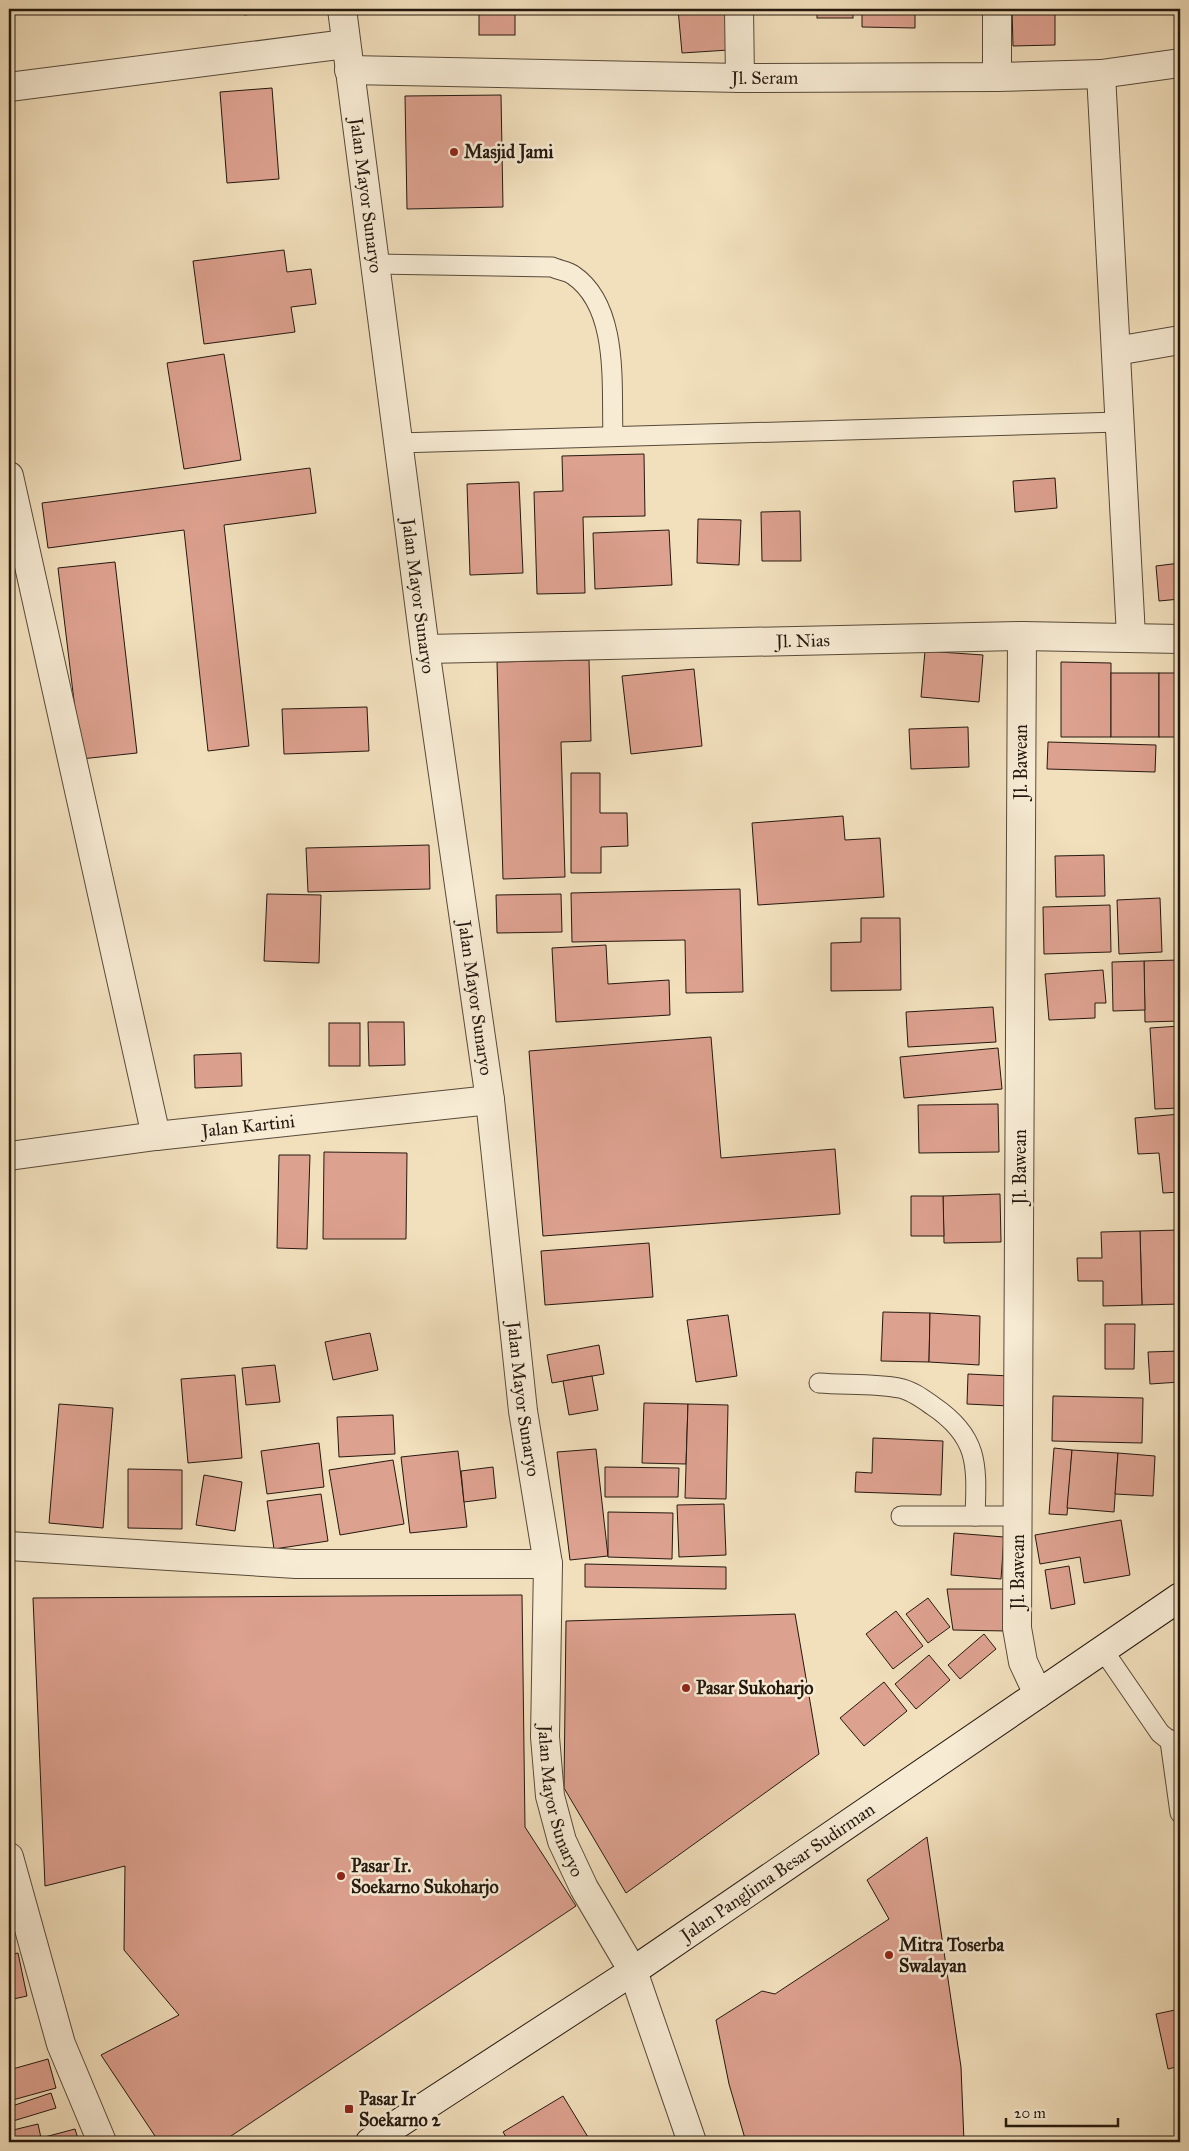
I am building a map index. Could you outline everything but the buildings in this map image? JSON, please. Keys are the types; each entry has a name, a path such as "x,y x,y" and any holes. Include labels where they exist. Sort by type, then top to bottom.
{"street":[{"name":"Jalan Mayor Sunaryo","path":"342,9 425,649 490,1100 523,1411 548,1564 545,1737 550,1796 562,1841 584,1888 634,1971 692,2142"},
{"path":"739,9 740,78"},
{"path":"997,9 997,77"},
{"path":"9,87 346,44"},
{"name":"Jl. Seram","path":"349,70 740,78 997,77 1101,74 1180,63"},
{"path":"1101,74 1131,636"},
{"path":"1116,351 1180,340"},
{"path":"9,476 156,1136"},
{"name":"Jl. Nias","path":"425,649 1022,636 1131,636 1180,639"},
{"name":"Jl. Bawean","path":"1022,636 1017,1628 1023,1662 1038,1694"},
{"name":"Jalan Kartini","path":"9,1156 156,1136 490,1100"},
{"path":"9,1546 296,1564 548,1564"},
{"name":"Jalan Panglima Besar Sudirman","path":"370,2142 634,1971 1180,1597"},
{"path":"9,1857 61,2044 102,2142"}],"lane":[{"path":"374,264 552,267 573,275 593,295 606,324 610,364 612,436"},
{"path":"398,442 1119,422"},
{"path":"819,1383 900,1388 922,1398 946,1415 966,1437 974,1457 976,1478 975,1516"},
{"path":"901,1516 1018,1516"},
{"path":"1103,1650 1160,1732 1175,1740 1180,1814"}],"place":[{"name":"Masjid Jami","path":"454,152"},
{"name":"Pasar Sukoharjo","path":"686,1688"},
{"name":"Pasar Ir. Soekarno Sukoharjo","path":"341,1876"},
{"name":"Mitra Toserba Swalayan","path":"889,1955"},
{"name":"Pasar Ir Soekarno 2","path":"349,2109"}]}
